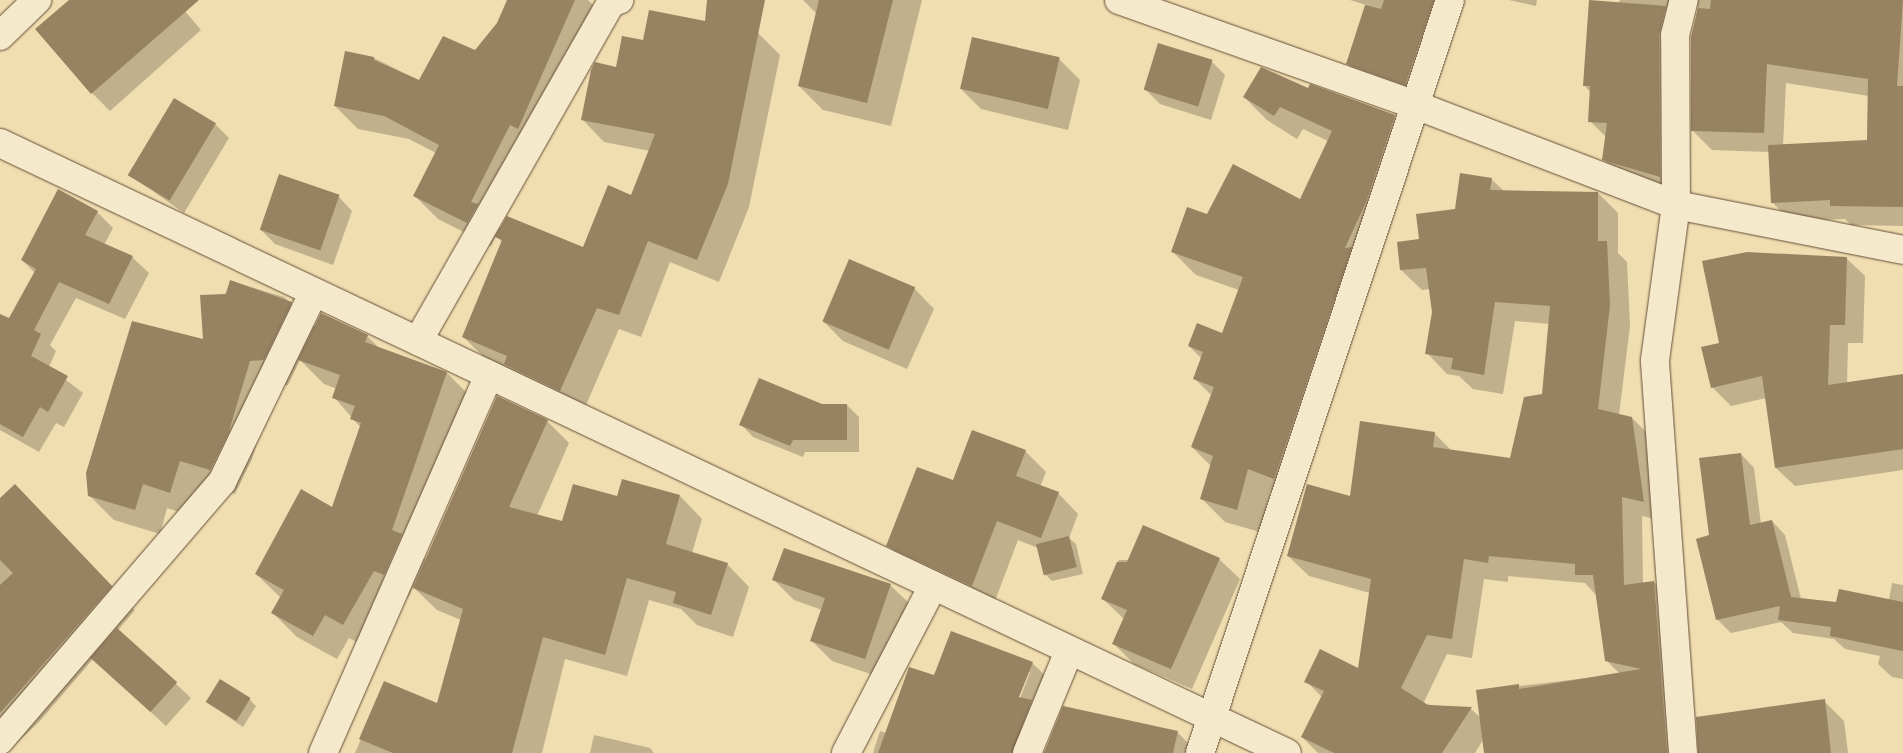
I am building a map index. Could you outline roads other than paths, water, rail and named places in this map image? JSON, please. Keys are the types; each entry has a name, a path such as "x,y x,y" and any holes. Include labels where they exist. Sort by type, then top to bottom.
{"street":[{"path":"0,36 37,0"},
{"path":"418,341 610,3 619,0"},
{"path":"1119,0 1418,106 1676,205 1903,250"},
{"path":"1200,753 1209,717 1418,106 1450,0"},
{"path":"1683,753 1655,360 1676,205 1675,35 1684,0"},
{"path":"0,143 1287,753"},
{"path":"0,740 222,482 314,292"},
{"path":"323,753 489,375"},
{"path":"846,753 934,586"},
{"path":"1027,753 1069,651"}]}
